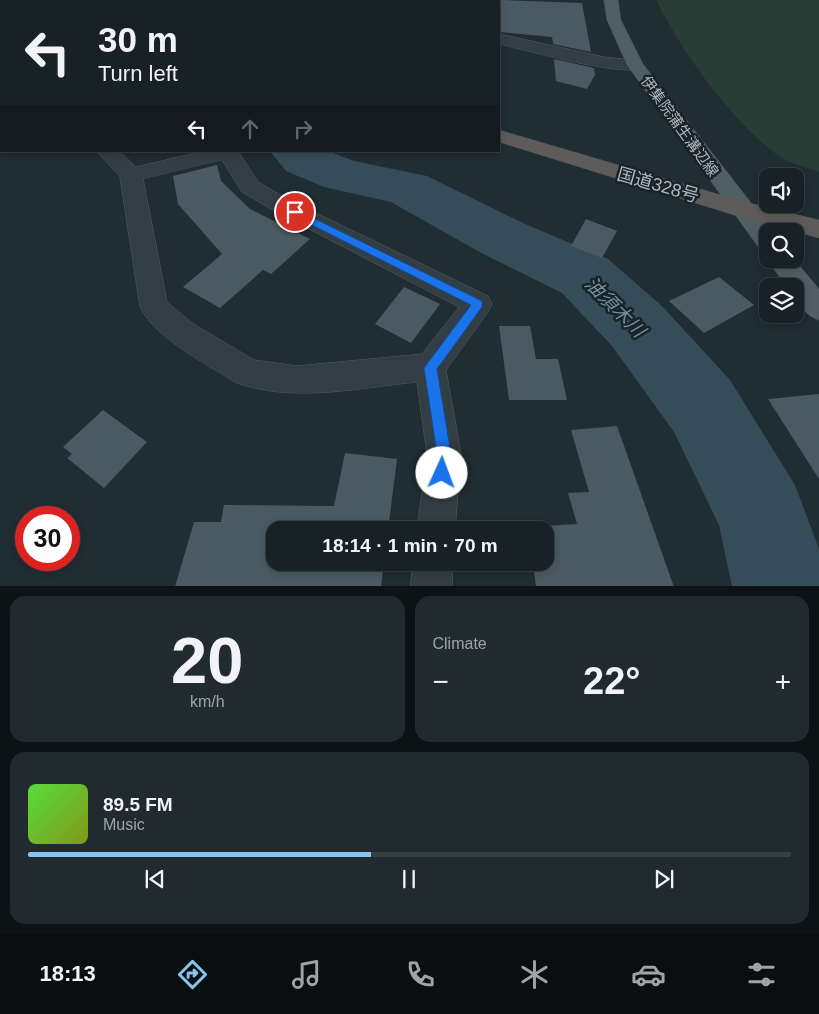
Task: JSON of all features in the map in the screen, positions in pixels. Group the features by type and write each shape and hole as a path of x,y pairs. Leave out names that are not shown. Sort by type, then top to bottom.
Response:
{"highway":[{"name":"国道328号","path":"500,136 742,209 819,229"}],"main road":[{"name":"伊集院蒲生溝辺線","path":"611,0 614,20 635,64 759,231"},
{"path":"787,268 819,309"}],"street":[{"path":"500,39 604,62 635,64"},
{"path":"108,152 132,175 154,307 182,332 248,373 298,380 430,368"},
{"path":"132,175 228,152 250,187 278,204 478,304 430,368 444,454 437,521"},
{"path":"431,586 432,571"}],"green space":[{"path":"656,0 819,0 819,172 780,157 741,122 693,62"}],"building":[{"path":"501,0 582,3 591,52 553,44 552,37 500,32"},
{"path":"554,59 594,68 595,75 587,89 556,81"},
{"path":"217,165 221,181 250,209 310,239 271,274 263,270 220,308 183,287 222,254 178,204 173,176"},
{"path":"586,219 617,231 602,258 571,246"},
{"path":"719,277 754,305 704,333 669,301"},
{"path":"404,287 440,304 411,343 375,324"},
{"path":"499,326 530,326 536,359 558,359 567,400 509,400"},
{"path":"819,394 819,479 768,399"},
{"path":"103,410 147,442 104,488 67,458 72,454 63,447"},
{"path":"617,426 674,586 536,586 534,571 554,571 554,525 577,524 568,493 589,492 571,430"},
{"path":"345,453 397,459 389,521 266,521 266,571 383,571 381,586 175,586 194,522 221,522 224,505 334,506"}],"waterway":[{"name":"油須木川","path":"296,152 304,160 343,175 408,188 504,239 585,276 637,326 702,406 763,517 782,586"}],"route":[{"path":"295,212 478,304 430,368 444,454 442,473"}]}
